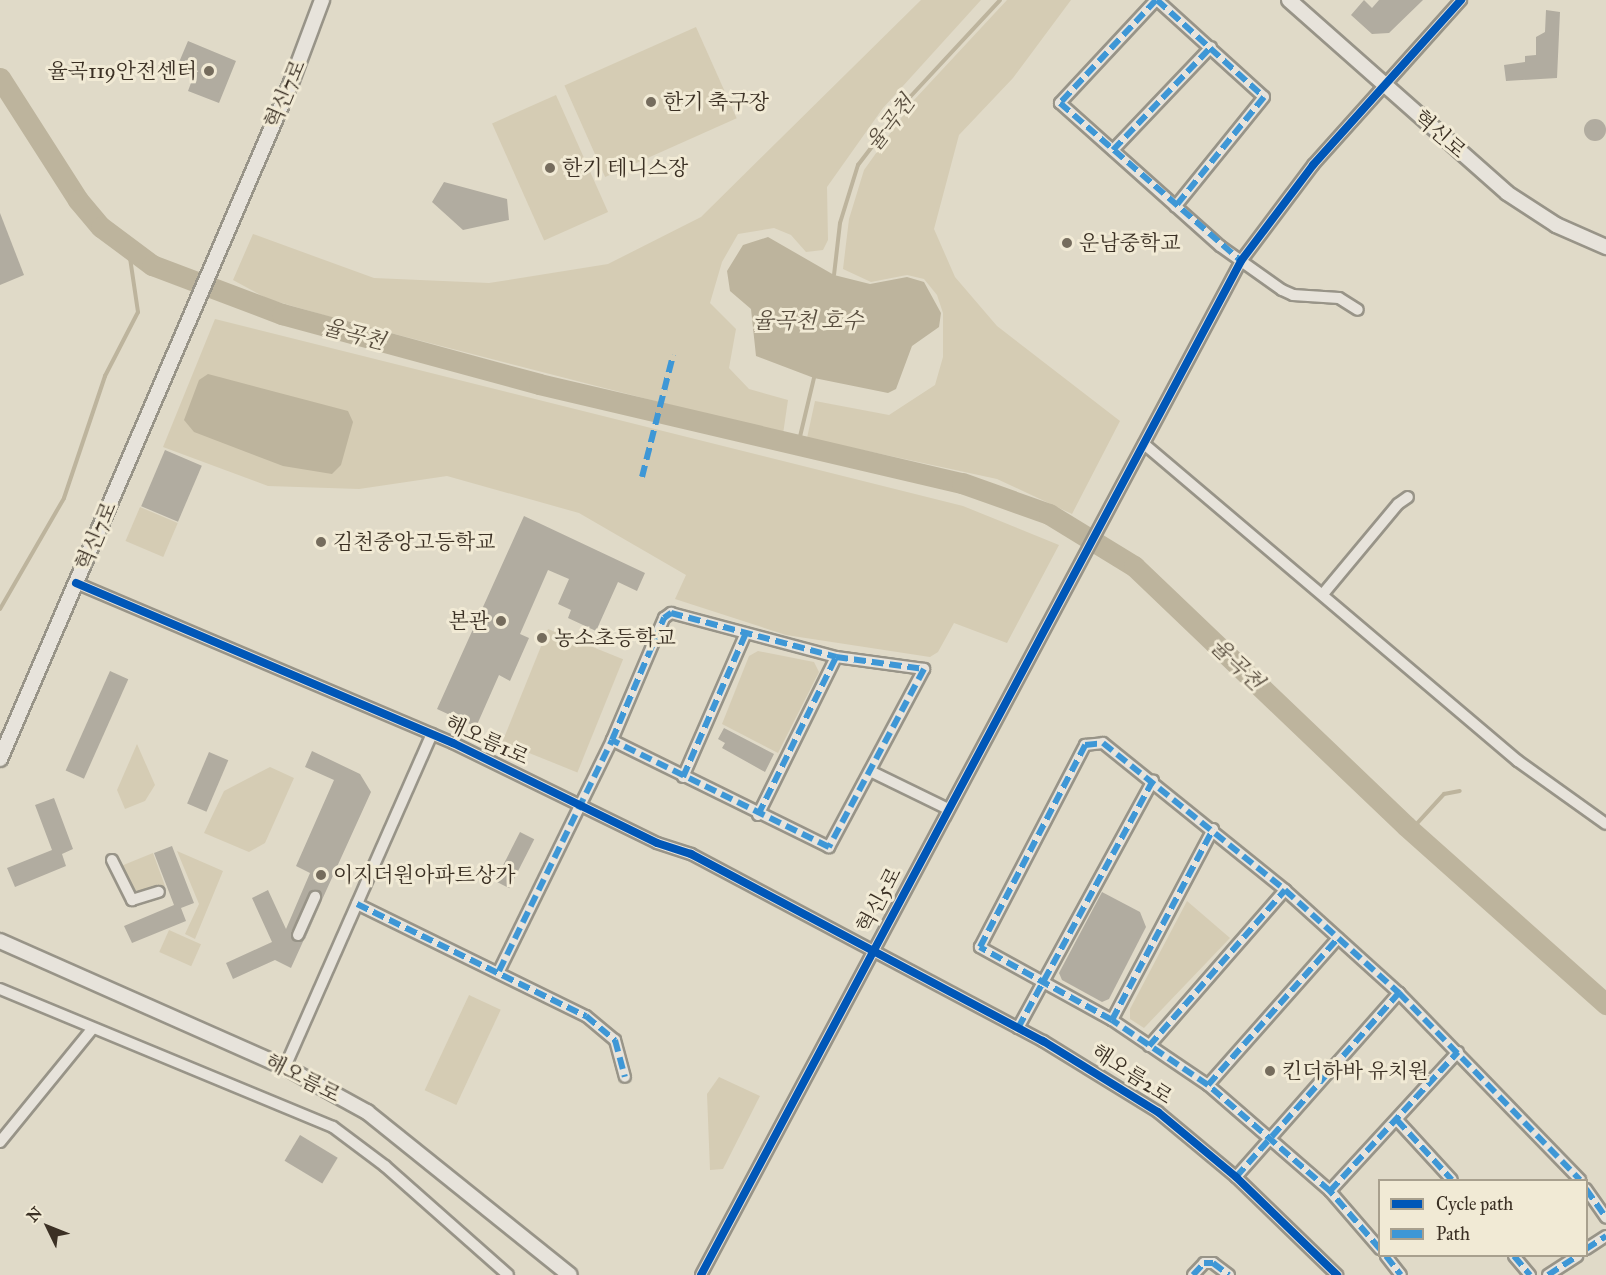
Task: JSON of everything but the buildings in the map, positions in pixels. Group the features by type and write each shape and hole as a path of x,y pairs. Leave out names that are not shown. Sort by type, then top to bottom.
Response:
{"street":[{"name":"혁신7로","path":"0,759 291,84 321,0"},
{"path":"1175,207 1264,97 1157,0 1060,103 1175,207 1241,261 1293,295 1339,298 1358,310"},
{"name":"혁신로","path":"1289,0 1507,194 1556,225 1606,247"},
{"name":"혁신5로","path":"702,1275 1055,606 1241,261 1313,165 1383,84 1461,0"},
{"path":"1113,150 1211,47"},
{"path":"1143,444 1518,761 1606,824"},
{"path":"1323,594 1398,504 1408,497"},
{"name":"해오름1로","path":"76,583 432,734 582,804 657,843 691,854 872,952"},
{"path":"499,970 612,740 664,618 682,613 745,635 836,657 924,669 829,847 758,815 612,740"},
{"path":"683,777 745,635"},
{"path":"758,815 836,657"},
{"path":"285,1067 432,734"},
{"path":"1378,1247 1330,1191 1208,1085 1112,1020 980,947 1085,745 1103,744 1152,780 1285,890 1399,993 1579,1179"},
{"path":"870,771 948,809"},
{"path":"1018,1028 1152,780"},
{"path":"1112,1020 1213,829"},
{"path":"112,860 132,900 159,892"},
{"path":"1149,1046 1285,890"},
{"path":"298,934 315,897"},
{"path":"357,904 499,970 607,1031 621,1049 625,1077"},
{"path":"1208,1085 1338,938"},
{"name":"해오름로","path":"0,941 285,1067 367,1112 570,1275"},
{"name":"해오름2로","path":"872,952 1018,1028 1135,1095 1236,1177 1337,1275"},
{"path":"0,989 92,1029 203,1070 333,1127 386,1166 508,1275"},
{"path":"1236,1177 1399,993"},
{"path":"0,1142 92,1029"},
{"path":"1330,1191 1458,1052"},
{"path":"1397,1120 1451,1179"},
{"path":"1588,1191 1606,1218"},
{"path":"1588,1248 1606,1236"},
{"path":"1387,1257 1401,1275"},
{"path":"1516,1257 1530,1275"},
{"path":"1548,1275 1575,1257"},
{"path":"1193,1275 1204,1263 1213,1263 1229,1275"}],"shaded area":[{"path":"921,0 981,0 883,108 827,187 828,240 823,250 806,252 791,235 774,228 738,234 722,262 710,303 736,329 729,368 749,389 788,400 783,434 348,322 268,299 233,280 253,234 374,278 489,283 608,264 701,217"},
{"path":"1007,0 1071,0 1013,78 959,135 934,229 955,277 997,326 1120,421 1072,514 997,479 807,438 815,401 889,415 935,385 943,357 943,313 937,295 924,279 907,275 871,282 843,269 849,219 864,170 914,100"},
{"name":"한기 축구장","path":"696,27 737,118 605,177 564,86"},
{"name":"한기 테니스장","path":"556,95 608,212 544,240 492,123"},
{"path":"215,319 963,506 1059,545 1007,643 954,623 938,652 930,657 786,635 675,599 686,575 579,513 447,476 359,489 268,486 163,447"},
{"path":"140,507 178,523 163,557 126,541"},
{"path":"548,629 623,659 577,772 502,742"},
{"path":"758,651 814,662 819,672 778,753 722,724 749,656"},
{"path":"137,744 155,785 145,801 125,809 117,790"},
{"path":"270,767 294,778 265,843 249,852 204,833 224,791"},
{"path":"177,851 223,871 195,939 185,934 199,904"},
{"path":"153,853 165,886 134,895 121,866"},
{"path":"1187,901 1230,938 1144,1028 1130,1019 1130,1009"},
{"path":"169,930 201,944 191,966 159,952"},
{"path":"469,995 501,1010 456,1105 425,1090"},
{"path":"719,1077 760,1096 723,1169 710,1170 707,1094"}],"water":[{"name":"율곡천 호수","path":"768,237 834,275 870,284 907,277 924,282 941,313 939,327 912,346 896,389 888,393 814,378 756,356 751,309 730,291 727,271 743,245"},
{"path":"208,374 348,411 353,422 341,465 332,474 283,466 194,432 184,420 199,380"}],"waterway":[{"name":"율곡천","path":"834,275 840,223 858,165 910,97 1000,0"},
{"name":"율곡천","path":"0,78 78,200 101,227 152,265 282,314 539,384 962,483 1049,514 1134,566 1406,826 1606,1004"},
{"path":"0,609 64,498 105,376 138,312 129,251"},
{"name":"율곡천","path":"798,445 814,378"},
{"path":"1411,830 1444,794 1460,791"}],"marked path":[{"path":"1156,0 1060,103 1241,261"},
{"path":"1157,0 1264,97 1175,207"},
{"path":"1113,150 1211,47"},
{"path":"642,477 673,355"},
{"path":"499,971 612,740 664,618 671,613 836,657 924,669 829,847 612,740"},
{"path":"683,777 745,635"},
{"path":"758,815 836,657"},
{"path":"1378,1247 1330,1191 1208,1085 1112,1020 980,947 1085,745 1103,743 1285,890 1399,993 1579,1179"},
{"path":"1018,1028 1153,780"},
{"path":"1112,1020 1213,829"},
{"path":"1149,1046 1285,890"},
{"path":"357,904 586,1016 615,1040 625,1077"},
{"path":"1208,1085 1338,938"},
{"path":"1236,1177 1399,993"},
{"path":"1330,1191 1458,1052"},
{"path":"1397,1120 1451,1179"},
{"path":"1588,1192 1606,1218"},
{"path":"1588,1248 1606,1236"},
{"path":"1387,1257 1401,1275"},
{"path":"1515,1257 1530,1275"},
{"path":"1548,1275 1575,1257"},
{"path":"1193,1275 1204,1263 1213,1263 1229,1275"}],"cycle path":[{"path":"701,1275 1241,261 1313,165 1461,0"},
{"path":"76,583 453,743 657,843 691,854 1043,1041 1158,1112 1236,1177 1337,1275"}],"place":[{"name":"율곡119안전센터","path":"209,71"},
{"name":"한기 축구장","path":"651,102"},
{"name":"한기 테니스장","path":"550,168"},
{"name":"운남중학교","path":"1067,243"},
{"name":"김천중앙고등학교","path":"321,542"},
{"name":"본관","path":"501,621"},
{"name":"농소초등학교","path":"542,638"},
{"name":"이지더원아파트상가","path":"321,875"},
{"name":"킨더하바 유치원","path":"1270,1071"}]}
